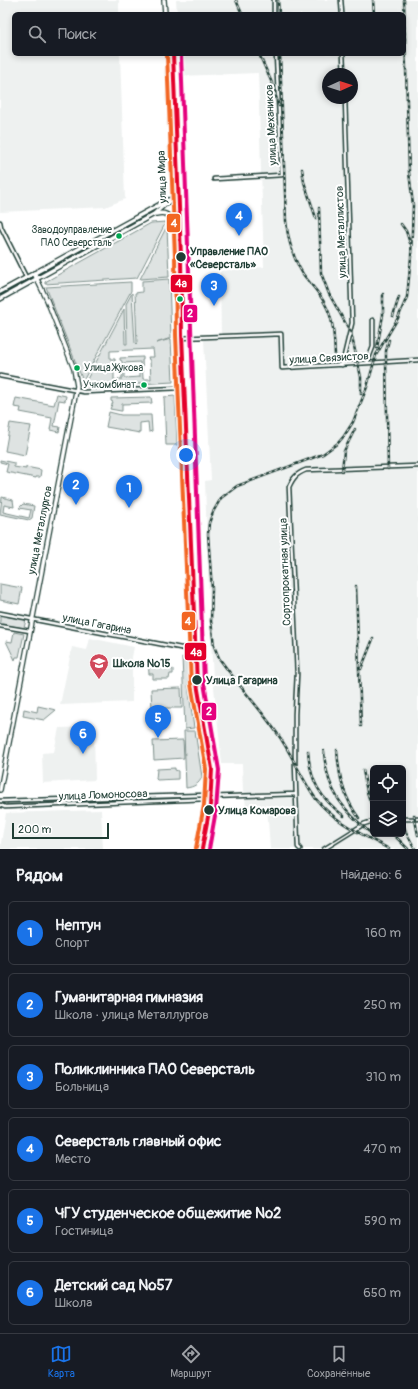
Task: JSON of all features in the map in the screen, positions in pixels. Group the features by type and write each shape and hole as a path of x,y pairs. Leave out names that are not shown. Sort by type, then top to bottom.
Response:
{"main road":[{"path":"164,0 165,12"},
{"name":"улица Мира","path":"167,56 191,650 194,695 206,762 206,797 197,849"},
{"path":"0,299 154,214 172,198"},
{"path":"0,291 172,198"},
{"path":"154,214 166,214 173,222"},
{"path":"112,230 116,236"},
{"name":"улица Металлургов","path":"0,790 77,391 77,382 74,369 38,279 34,273"}],"street":[{"path":"274,0 274,12"},
{"path":"341,0 342,12"},
{"name":"улица Механиков","path":"214,179 282,175 276,56"},
{"path":"343,56 344,68"},
{"name":"улица Металлистов","path":"342,365 352,323 345,104"},
{"path":"0,222 1,227 26,277"},
{"path":"367,363 373,347 373,320"},
{"name":"улица Связистов","path":"178,338 281,334 282,368 418,360"},
{"path":"0,376 77,391 96,392 180,388"},
{"name":"Сортопрокатная улица","path":"296,794 294,763 297,674 290,487 292,479 298,473 306,470 418,466"},
{"name":"улица Гагарина","path":"0,613 191,650"},
{"path":"0,626 30,631"},
{"path":"206,797 296,794 298,847 300,849"},
{"name":"улица Ломоносова","path":"0,801 206,797"},
{"name":"улица Ломоносова","path":"0,805 5,808 206,797"},
{"path":"104,798 104,803"},
{"path":"406,819 418,819"},
{"path":"324,849 364,824 370,822"}],"shaded area":[{"path":"0,0 119,0 119,12 12,12 12,56 120,56 125,199 105,207 0,212"},
{"path":"176,0 418,0 418,849 270,849 267,805 246,808 243,792 242,764 222,764 213,678 209,605 205,481 211,480 204,340 221,339 220,271 264,267 258,73 179,76 178,56 406,56 406,12 177,12"},
{"path":"142,215 143,218 39,276 38,274"},
{"path":"166,222 137,278 45,284 45,282 151,223"},
{"path":"167,226 169,277 140,279"},
{"path":"169,279 171,338 156,343 171,339 173,382 87,387 85,383 124,309 125,344 127,344 126,304 132,293 135,343 137,343 135,293 142,292 142,281","holes":["153,349 154,357 148,357 150,360 151,379 143,379 143,357 120,358 122,361 122,379 114,380 115,359 110,359 110,351","140,362 140,377 124,378 124,363"]},
{"path":"131,282 131,291 83,381 46,287"},
{"path":"57,394 66,396 65,401 59,400 54,426 60,427 59,432 50,430 52,418 20,412 21,408 14,407 16,398 54,405"},
{"path":"175,396 177,445 166,445 164,397"},
{"path":"151,397 152,403 122,404 122,411 110,409 113,402 111,401 111,398"},
{"path":"109,412 121,415 151,415 152,431 149,432 148,422 140,423 140,433 106,427"},
{"path":"10,423 31,426 25,455 5,451"},
{"path":"0,460 14,463 14,467 26,469 26,467 41,470 40,477 36,478 6,472 8,464 0,462"},
{"path":"2,497 13,500 14,507 4,505 3,512 29,518 31,510 19,508 23,504 34,506 32,518 29,520 0,514"},
{"path":"0,584 22,588 19,604 0,600"},
{"path":"0,615 26,620 24,628 0,624"},
{"path":"14,632 24,634 19,657 16,657 15,660 6,641 12,642"},
{"name":"Школа №15","path":"90,638 134,647 132,657 132,702 60,705 72,647 87,650"},
{"path":"182,657 187,658 188,686 194,728 185,729"},
{"path":"148,660 169,665 169,669 173,669 173,674 170,674 169,679 153,679 153,674 149,674"},
{"path":"181,688 182,708 152,708 151,689"},
{"path":"38,706 56,710 44,720 23,716 24,709 37,712"},
{"path":"94,727 95,780 43,783 42,753 54,752 59,728"},
{"path":"184,731 195,731 202,777 196,785 186,788"},
{"path":"183,740 184,758 154,760 153,741"},
{"path":"175,768 175,770 178,771 178,779 156,779 157,769"},
{"path":"185,796 185,799 105,802 105,799"},
{"path":"101,800 102,802 7,806 7,802"},
{"path":"101,810 103,849 0,849 6,813"}],"railway":[{"path":"236,0 241,12"},
{"path":"278,0 279,12"},
{"path":"373,0 374,12"},
{"path":"404,0 404,12"},
{"path":"260,56 272,83 279,106"},
{"path":"280,56 286,221 288,235 299,268 323,300 328,310 333,329 335,355"},
{"path":"389,849 340,821 323,807 306,783 277,733 219,658 214,646 211,621 212,589 208,534 209,523 221,498 237,486 323,454 338,443 344,436 353,422 367,387 376,355 398,318 407,297 411,257 413,205 409,172 406,56"},
{"path":"302,169 304,182 316,218"},
{"path":"319,208 321,273 329,294 351,333 361,377 361,394"},
{"path":"401,224 406,231 410,243"},
{"path":"377,348 383,315 383,294"},
{"path":"393,316 399,297"},
{"path":"388,469 386,351 389,340"},
{"path":"342,471 344,451 355,429"},
{"path":"356,586 361,726"},
{"path":"361,669 373,639"},
{"path":"337,750 343,786 349,802 359,818"},
{"path":"308,751 311,771 318,788 329,802 344,816"},
{"path":"324,751 325,765 332,789 345,808 370,833"},
{"path":"363,770 370,801"},
{"path":"414,815 418,835"},
{"path":"406,832 415,849"},
{"path":"396,837 408,849"}],"transit line":[{"name":"4","path":"167,56 175,257 176,335 191,684 206,769 204,805 196,848"},
{"name":"4а","path":"173,56 181,257 182,335 197,684 212,769 210,806 202,849"},
{"name":"2","path":"181,56 204,683 219,770 216,810 209,849"}],"place":[{"name":"Заводоуправление ПАО Северсталь","path":"119,236"},
{"name":"Северсталь главный офис","path":"239,236"},
{"name":"Управление ПАО «Северсталь»","path":"181,257"},
{"name":"Поликлинника ПАО Северсталь","path":"214,306"},
{"name":"Улица Жукова","path":"77,368"},
{"name":"Учкомбинат","path":"144,385"},
{"name":"Гуманитарная гимназия","path":"76,505"},
{"name":"Нептун","path":"129,508"},
{"name":"Школа №15","path":"99,680"},
{"name":"Улица Гагарина","path":"197,680"},
{"name":"ЧГУ студенческое общежитие №2","path":"158,738"},
{"name":"Детский сад №57","path":"83,754"},
{"name":"Улица Комарова","path":"209,810"}]}
